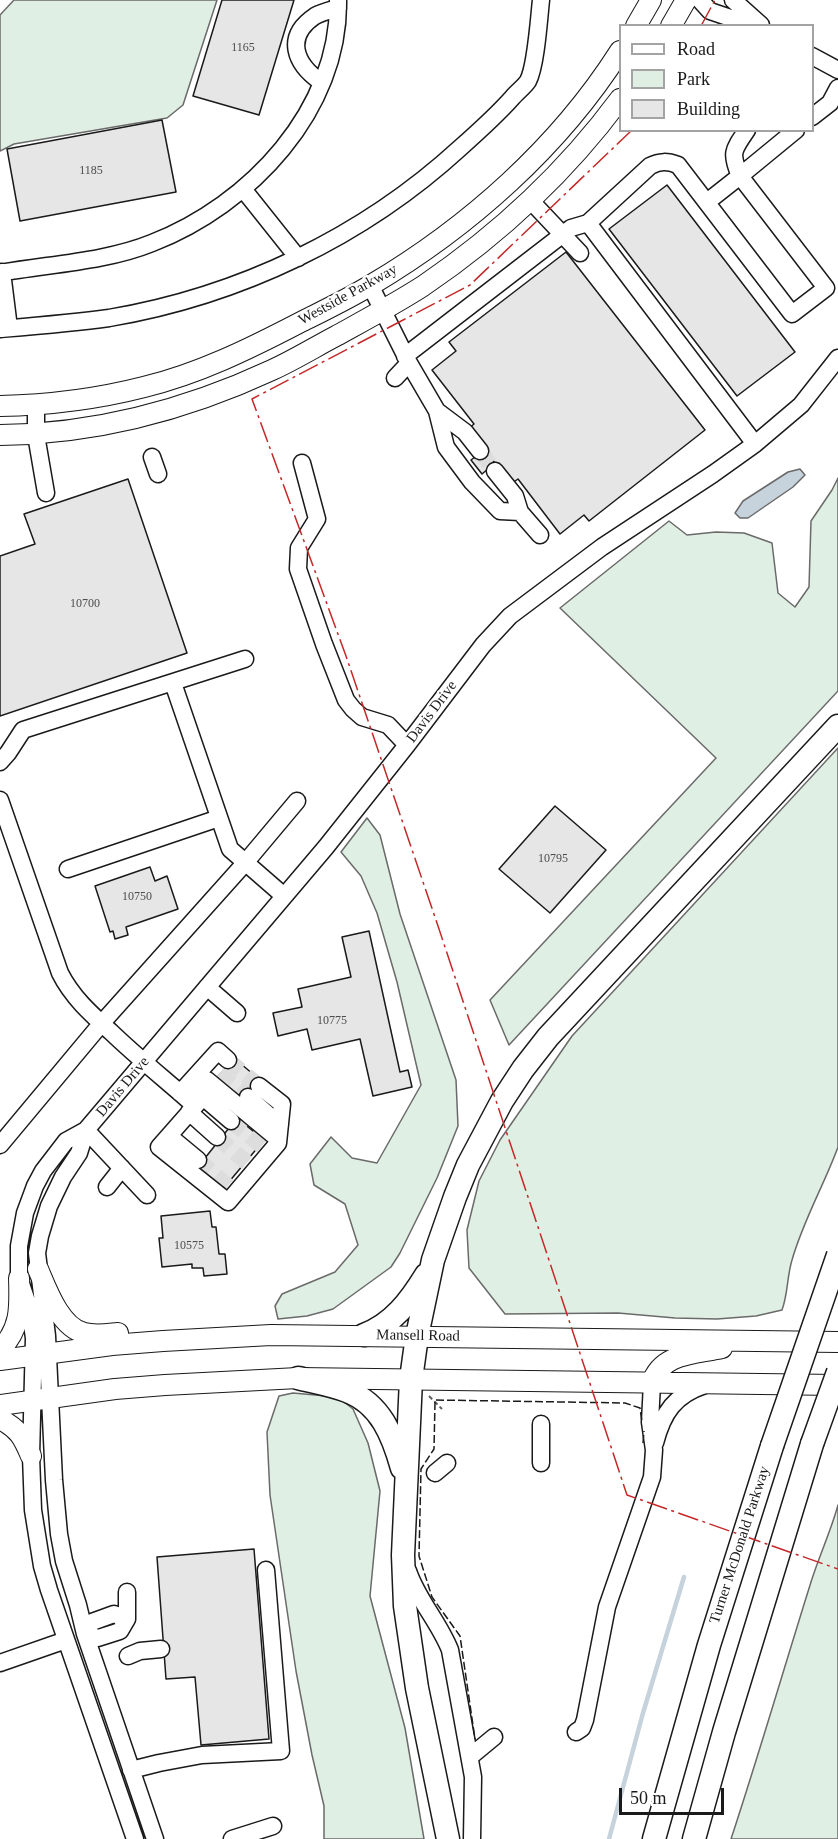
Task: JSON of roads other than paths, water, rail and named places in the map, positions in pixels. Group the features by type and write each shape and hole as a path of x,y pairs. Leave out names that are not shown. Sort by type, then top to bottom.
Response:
{"highway":[{"path":"448,1839 410,1648 405,1606 403,1555 406,1484 419,1387 417,1336 433,1260 455,1197 485,1131 513,1085 542,1045 838,726"},
{"name":"Turner McDonald Parkway","path":"654,1839 709,1645 772,1446 838,1255"},
{"path":"364,1335 377,1330 400,1311 416,1291 433,1260"},
{"path":"694,1839 724,1732 812,1444 838,1372"},
{"path":"298,1378 349,1391 372,1407 390,1433 406,1484"}],"main road":[{"path":"637,24 651,0"},
{"path":"672,24 686,0"},
{"name":"Westside Parkway","path":"0,406 36,405 118,394 171,380 202,369 264,341 370,285 444,236 502,189 572,116 619,54"},
{"name":"Westside Parkway","path":"0,435 36,435 145,417 212,395 273,369 383,310 422,287 493,234 530,200 579,149 619,101"},
{"path":"38,1269 50,1298 60,1314 76,1329 84,1333 98,1335 168,1329 200,1338"},
{"path":"0,1350 11,1337 16,1326 20,1304 19,1278"},
{"name":"Mansell Road","path":"0,1360 112,1345 271,1335 838,1342"},
{"path":"652,1383 655,1371 663,1363 675,1358 757,1341"},
{"path":"0,1404 165,1385 298,1378 419,1387 652,1383 838,1385"},
{"path":"0,1419 13,1425 23,1437 31,1456"}],"street":[{"path":"338,4 334,41 321,82 288,142 259,175 212,212 151,243 103,256 1,272 5,329 109,317 168,305 249,280 298,258 378,212 438,168 495,117 528,81 541,0"},
{"path":"700,0 710,11 748,24"},
{"path":"733,0 760,24"},
{"path":"321,82 302,64 296,44 298,35 305,24 338,4"},
{"path":"814,57 838,70"},
{"path":"814,116 830,103 838,88"},
{"path":"395,378 407,360 571,228 588,223 650,166 658,162 678,165 792,314 826,288 740,176 732,159 735,147 746,132"},
{"path":"707,202 794,132"},
{"path":"243,189 298,258"},
{"path":"530,200 580,253"},
{"path":"588,223 755,444"},
{"path":"370,285 407,360 437,411 446,447 472,482 500,511 520,512"},
{"name":"Davis Drive","path":"41,1355 34,1338 30,1310 19,1278 20,1232 28,1202 42,1170 66,1140 86,1130 326,847 483,645 510,616 602,547 755,444 801,405 838,358"},
{"path":"36,405 36,435 46,493"},
{"path":"437,411 465,432 480,452"},
{"path":"152,457 158,474"},
{"path":"302,463 317,519 299,548 298,569 324,644 346,700 353,710 362,717 388,724 407,745"},
{"path":"495,471 515,496 520,512 540,535"},
{"path":"0,762 23,730 245,659"},
{"path":"173,683 230,849 284,896"},
{"path":"0,800 60,973 68,988 84,1008 143,1063 201,1089 264,1150"},
{"path":"0,1145 101,1024 245,863 297,801"},
{"path":"68,868 219,818"},
{"path":"207,987 237,1013"},
{"path":"201,1089 225,1128"},
{"path":"167,1138 201,1089"},
{"path":"167,1138 228,1202 233,1188 264,1150 253,1091"},
{"path":"86,1130 147,1195"},
{"name":"Davis Drive","path":"41,1355 46,1329 37,1254 40,1236 49,1206 63,1177 79,1153 86,1130"},
{"path":"167,1138 199,1159"},
{"path":"107,1187 122,1168"},
{"path":"28,1202 49,1206"},
{"path":"41,1355 41,1399 64,1561 85,1634 155,1839"},
{"path":"652,1383 650,1422 654,1450"},
{"path":"576,1732 582,1728 585,1720 607,1607 650,1485 658,1432 670,1406 681,1395 708,1384"},
{"path":"41,1399 31,1456 37,1538 49,1590 135,1839"},
{"path":"541,1463 542,1424"},
{"path":"403,1555 417,1592 444,1635 450,1650 471,1756 474,1797 472,1839"},
{"path":"131,1770 202,1755 281,1751 266,1570"},
{"path":"85,1634 92,1622 114,1614 128,1619 127,1593"},
{"path":"0,1663 66,1640"},
{"path":"128,1656 140,1651 161,1649"},
{"path":"471,1756 494,1737"},
{"path":"232,1839 273,1826"}],"waterway":[{"path":"609,1839 643,1713 684,1577"}],"tunnel":[{"path":"480,451 495,471"},
{"path":"228,1060 259,1086"},
{"path":"219,1074 248,1097"},
{"path":"231,1121 262,1146"},
{"path":"217,1137 247,1163"},
{"path":"198,1160 228,1186"}]}
